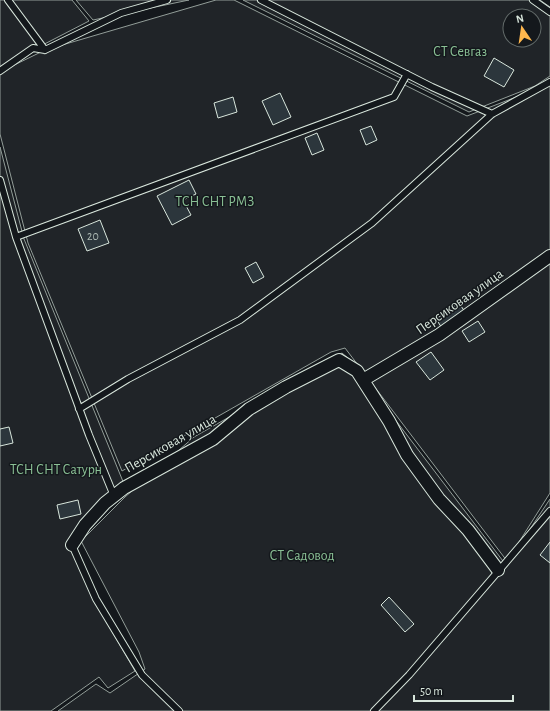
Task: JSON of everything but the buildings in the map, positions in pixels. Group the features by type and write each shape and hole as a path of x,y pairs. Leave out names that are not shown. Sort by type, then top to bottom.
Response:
{"street":[{"name":"Персиковая улица","path":"72,545 85,525 124,488 213,439 249,409 286,387 339,360 357,371 363,380 439,335 550,256"},
{"path":"363,380 389,421 407,455 439,499 468,530 498,570"}],"lane":[{"path":"8,0 45,50"},
{"path":"0,70 34,48 45,50 121,13 167,0"},
{"path":"261,0 432,87 492,114"},
{"path":"533,0 550,12"},
{"path":"16,237 394,97 407,74"},
{"path":"79,409 128,379 240,320 372,223 492,114 550,82"},
{"path":"0,180 16,237 79,409 114,496"},
{"path":"374,711 409,675 550,511"},
{"path":"72,545 96,599 142,675 179,711"}],"green space":[{"path":"0,0 72,0 89,21 0,67"},
{"path":"76,0 189,0 93,20"},
{"name":"ТСН СНТ РМЗ","path":"216,0 234,0 467,116 537,89 550,82 550,493 507,561 345,348 331,352 122,471 28,243 0,134 0,72 45,50"},
{"name":"СТ Севгаз","path":"243,0 540,0 550,7 550,76 535,86 469,112"},
{"name":"ТСН СНТ Сатурн","path":"0,147 24,239 124,484 71,544 103,616 135,671 108,688 99,677 51,711 0,711"},
{"name":"СТ Садовод","path":"342,353 349,359 506,565 550,499 550,711 58,711 96,684 110,693 145,669 139,652 81,541 125,497 194,437"}]}
